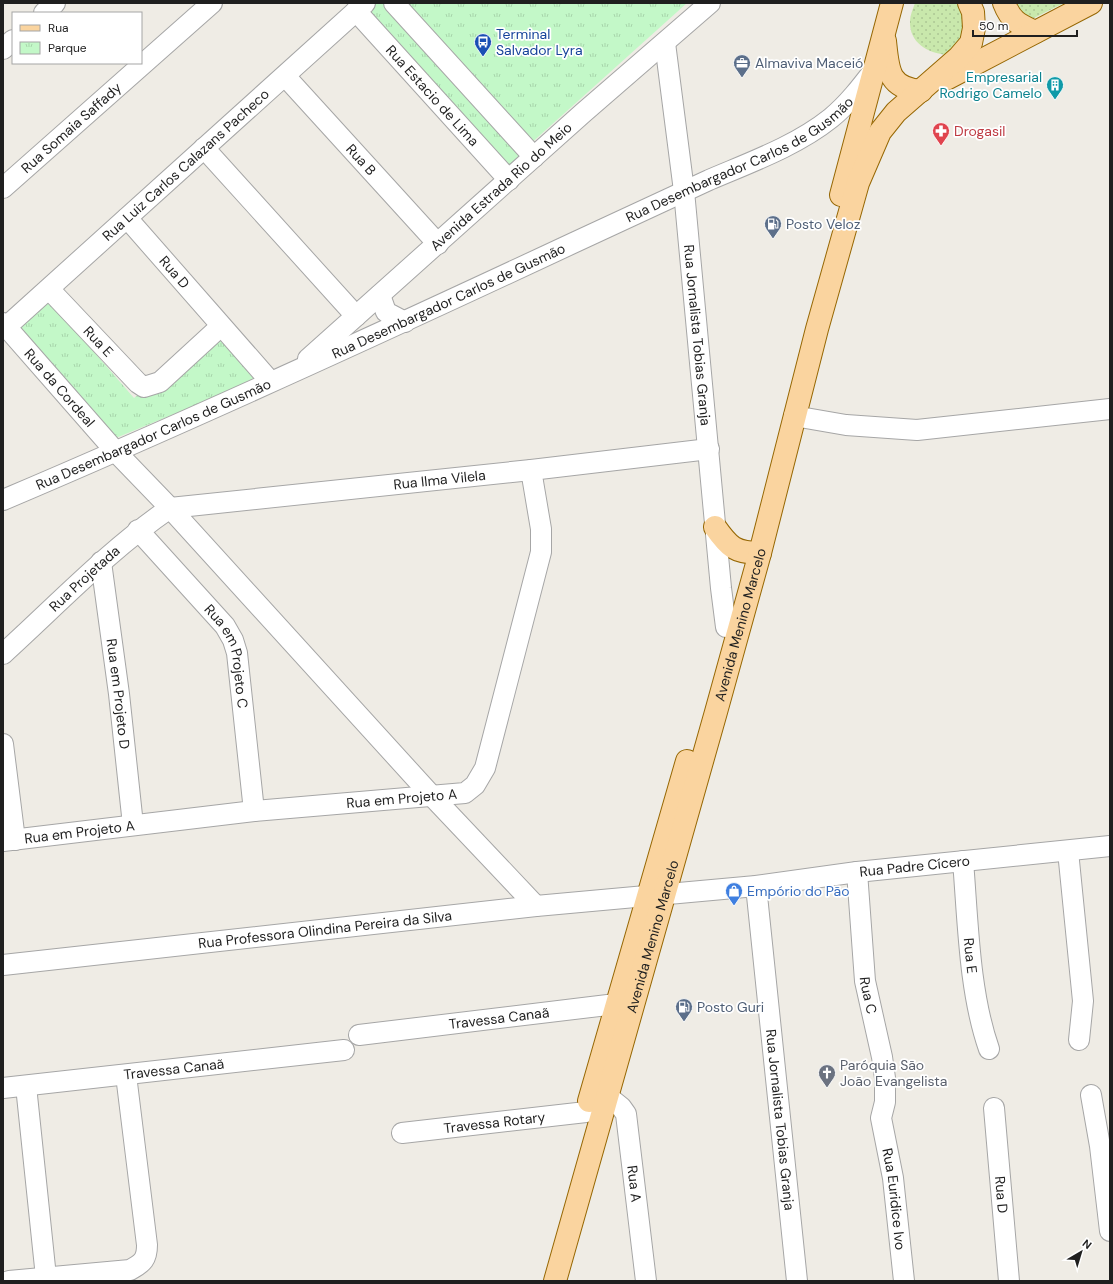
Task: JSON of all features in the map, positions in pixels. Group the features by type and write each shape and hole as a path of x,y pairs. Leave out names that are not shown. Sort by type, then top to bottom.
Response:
{"main road":[{"name":"Avenida Menino Marcelo","path":"555,1281 606,1096 656,895 726,627 754,553 892,3"},
{"name":"Avenida Menino Marcelo","path":"539,1281 616,1004 656,895 794,416 856,190 872,148 880,132 896,112 959,57 971,43 974,28 973,12 969,3"},
{"path":"1004,3 1009,15 1016,22 1035,32"},
{"path":"884,34 888,67 894,81 901,87 909,90 921,91 1091,3"},
{"path":"715,527 731,547 754,553"}],"street":[{"path":"45,12 55,3"},
{"name":"Rua Somaia Saffady","path":"3,188 212,3"},
{"path":"394,3 534,157"},
{"name":"Avenida Estrada Rio do Meio","path":"295,371 534,157 710,3"},
{"name":"Rua Luiz Carlos Calazans Pacheco","path":"5,325 49,289 361,7"},
{"name":"Rua Estacio de Lima","path":"361,7 509,180"},
{"path":"3,49 12,41"},
{"name":"Rua Jornalista Tobias Granja","path":"665,43 684,191 709,449 720,588 726,627"},
{"name":"Rua Desembargador Carlos de Gusmão","path":"3,500 116,452 270,381 405,322 684,191 768,155 812,132 833,117 853,97 874,70"},
{"name":"Rua B","path":"284,76 438,244"},
{"path":"204,148 356,316"},
{"name":"Rua D","path":"127,218 270,381"},
{"name":"Rua E","path":"49,289 138,383 144,387 160,382 221,326"},
{"path":"380,295 386,312 405,322"},
{"name":"Rua da Cordeal","path":"5,325 116,452 170,508 430,795 536,906"},
{"path":"794,416 846,425 918,430 1110,409"},
{"name":"Rua Ilma Vilela","path":"170,508 531,470 709,449"},
{"name":"Rua em Projeto A","path":"9,841 254,811 465,793 475,784 485,768 541,552 541,529 531,470"},
{"name":"Rua Projetada","path":"3,654 138,530 170,508"},
{"name":"Rua em Projeto C","path":"138,530 225,626 233,640 237,653 254,811"},
{"name":"Rua em Projeto D","path":"102,562 119,694 133,825"},
{"path":"3,744 9,841"},
{"name":"Rua Padre Cícero","path":"656,895 756,886 857,872 1110,846"},
{"path":"1068,851 1083,1001 1079,1040"},
{"name":"Rua E","path":"963,861 969,937 977,1004 981,1026 989,1048"},
{"name":"Rua C","path":"857,872 865,981 882,1057 885,1078 885,1102 881,1118"},
{"name":"Rua Jornalista Tobias Granja","path":"756,886 797,1281"},
{"name":"Rua Professora Olindina Pereira da Silva","path":"3,965 536,906 656,895"},
{"name":"Travessa Canaã","path":"359,1035 616,1004"},
{"name":"Travessa Canaã","path":"3,1088 344,1050"},
{"path":"9,1281 130,1270 142,1264 147,1256 147,1245 126,1075"},
{"path":"26,1086 46,1277"},
{"path":"1091,1095 1100,1146 1110,1231"},
{"name":"Rua A","path":"606,1096 621,1107 626,1114 646,1281"},
{"name":"Rua D","path":"994,1108 1010,1281"},
{"name":"Travessa Rotary","path":"402,1133 586,1112"},
{"name":"Rua Euridice Ivo","path":"881,1118 893,1178 904,1281"}],"green space":[{"path":"371,3 384,3 524,159 509,172 364,10"},
{"path":"401,3 687,3 528,146"},
{"path":"915,3 958,3 965,19 964,31 962,37 947,55 933,52 921,46 916,41 911,29 910,19"},
{"path":"1011,3 1064,3 1032,19 1014,16"},
{"path":"47,298 134,398 179,363 223,333 259,379 111,440 11,329"}],"place":[{"name":"Terminal Salvador Lyra","path":"483,57"},
{"name":"Almaviva Maceió","path":"742,78"},
{"name":"Empresarial Rodrigo Camelo","path":"1055,100"},
{"name":"Drogasil","path":"941,146"},
{"name":"Posto Veloz","path":"773,239"},
{"name":"Empório do Pão","path":"734,906"},
{"name":"Posto Guri","path":"684,1022"},
{"name":"Paróquia São João Evangelista","path":"827,1088"}]}
